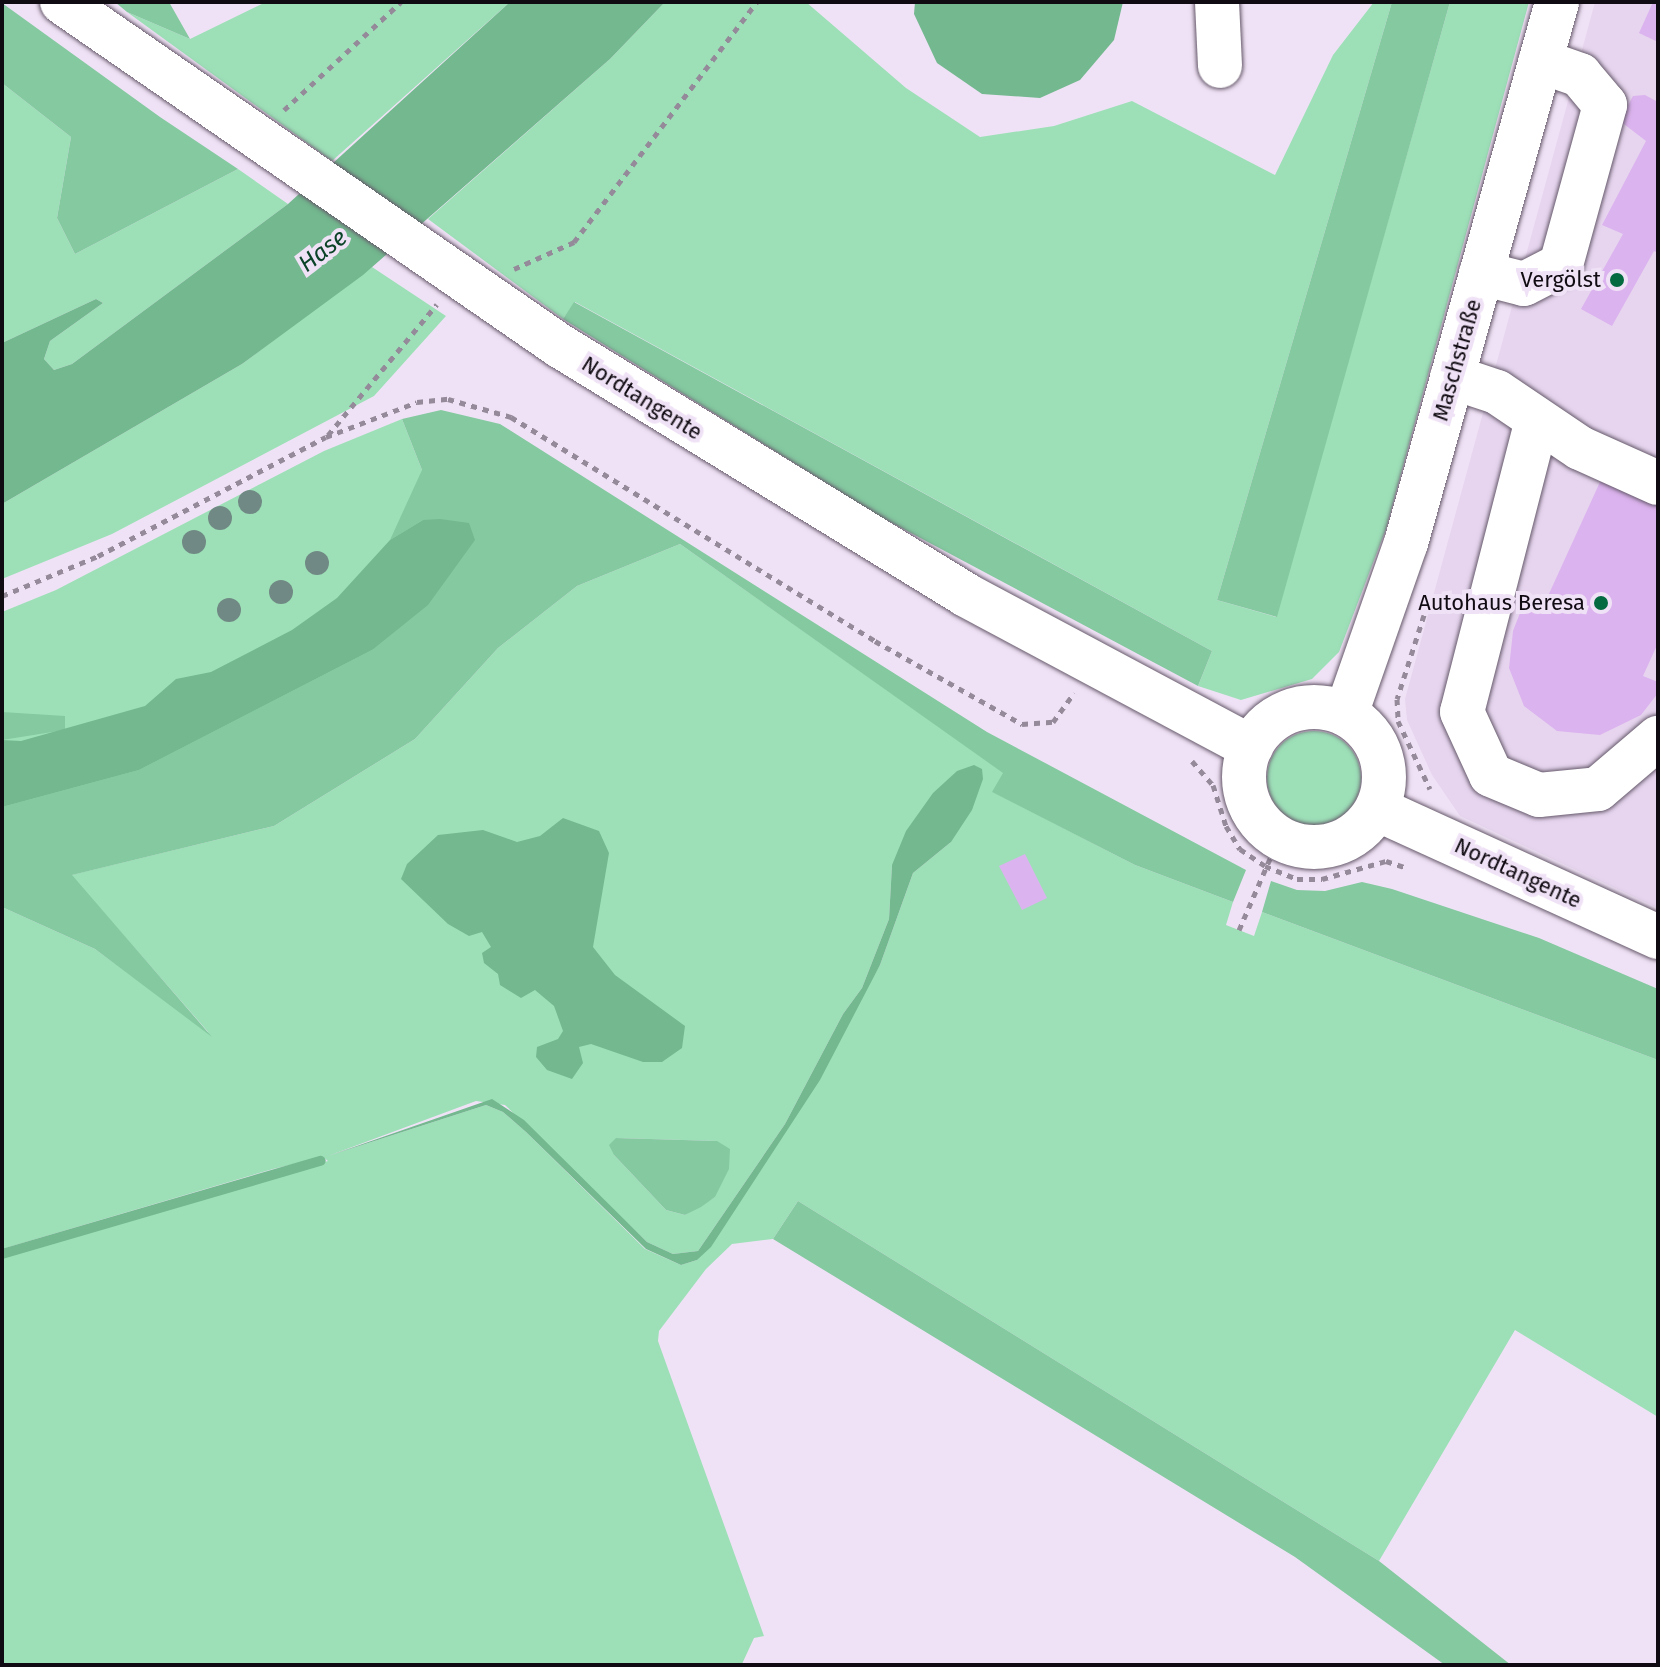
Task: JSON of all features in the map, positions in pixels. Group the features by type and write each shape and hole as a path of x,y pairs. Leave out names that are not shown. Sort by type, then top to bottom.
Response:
{"street":[{"name":"Nordtangente","path":"62,2 253,138 464,282 862,534 1091,663 1251,747"},
{"path":"1217,2 1220,66"},
{"name":"Maschstraße","path":"1346,714 1406,543 1557,2"},
{"path":"1481,273 1524,284 1561,265 1605,105 1580,75 1540,61"},
{"path":"1452,377 1497,392 1580,448 1658,483"},
{"path":"1537,420 1462,712 1491,775 1539,795 1598,789 1658,738"},
{"path":"1302,708 1346,714 1377,745 1384,766 1377,809 1367,824 1335,844 1316,847 1279,838 1263,825 1245,788 1251,747 1263,729 1302,708"},
{"name":"Nordtangente","path":"1377,809 1658,937"}],"path":[{"path":"253,138 401,2"},
{"path":"326,437 442,298 464,282 574,242 757,2"},
{"path":"2,596 98,556 326,437 417,402 448,399 511,417 875,641 1022,724 1053,722 1091,663"},
{"path":"1239,930 1279,838"}],"shaded area":[{"path":"115,2 169,2 190,39 127,12"},
{"path":"266,2 510,2 332,161 127,12 190,39"},
{"path":"665,2 806,2 906,88 980,137 1054,126 1132,101 1275,175 1333,55 1374,2 1392,2 1217,600 1276,617 1450,2 1529,2 1386,529 1339,652 1312,679 1241,700 1198,686 1212,651 575,302 563,319 428,219 610,59"},
{"path":"1392,2 1450,2 1277,617 1217,600"},
{"path":"1595,2 1658,2 1658,908 1460,816 1432,775 1407,720 1405,699"},
{"path":"2,3 238,169 75,254 57,218 71,137 2,83"},
{"path":"2,83 71,137 57,218 75,254 238,169 288,204 72,364 54,370 44,359 50,341 103,303 96,299 2,343"},
{"path":"372,267 446,316 374,396 112,534 2,579 2,504 242,364"},
{"path":"574,302 1212,651 1198,686 879,516 563,319"},
{"path":"441,410 500,424 987,732 1246,870 1233,902 1135,865 992,792 1003,773 680,544 577,586 498,648 415,739 274,826 72,875 212,1037 95,949 2,907 2,807 139,770 372,650 423,520 390,540 422,470 402,419"},
{"path":"402,419 422,470 497,548 369,678 2,832 2,612 56,590 324,451"},
{"path":"680,544 1004,773 993,792 1135,865 1233,902 1226,925 1254,936 1262,912 1658,1060 1658,1417 1515,1330 1379,1561 798,1201 773,1239 732,1244 706,1269 659,1331 658,1341 764,1636 754,1638 742,1664 2,1665 2,1257 328,1161 323,1157 273,1169 2,1249 2,907 95,949 209,1033 71,875 274,826 415,739 498,648 577,586","holes":["951,842 913,873 880,965 777,1144 697,1260 681,1265 645,1249 526,1132 503,1112 486,1105 328,1156 476,1101 505,1105 647,1242 673,1254 698,1251 785,1124 843,1014 862,988 889,919 892,865","616,1138 717,1141 715,1197 685,1215 666,1210 614,1155"]},
{"path":"2,712 65,716 65,730 2,740"},
{"path":"1314,731 1332,734 1347,745 1358,760 1361,778 1358,796 1347,811 1332,822 1314,825 1296,822 1281,811 1270,796 1267,778 1270,760 1281,745 1296,734"},
{"path":"1271,881 1297,890 1325,891 1362,882 1392,889 1539,938 1658,989 1658,1060 1262,912"},
{"path":"616,1138 717,1141 730,1149 729,1169 715,1197 701,1207 685,1215 666,1210 614,1155 609,1145"},
{"path":"798,1201 1379,1561 1511,1665 1445,1665 1295,1557 773,1239"}],"water":[{"name":"Hase","path":"510,2 665,2 610,59 363,275 242,364 2,504 2,343 96,299 103,303 50,341 44,359 54,370 72,364 288,204"},
{"path":"915,2 1123,2 1114,40 1080,80 1040,98 982,94 937,63 914,14"},
{"path":"423,520 469,523 475,540 428,605 372,650 139,770 2,807 2,740 21,741 145,706 176,679 211,672 292,630 337,598 390,540"},
{"path":"974,765 982,769 983,779 972,810 951,842 913,873 880,965 820,1080 711,1247 697,1260 681,1265 646,1249 526,1132 503,1112 486,1105 328,1156 492,1099 524,1120 647,1242 673,1254 698,1251 785,1124 843,1014 862,988 889,919 892,865 906,831 933,793 957,771"},
{"path":"563,818 599,831 609,853 593,947 615,975 685,1026 682,1048 662,1062 643,1062 591,1044 579,1047 583,1063 572,1079 547,1070 536,1057 537,1047 558,1039 563,1031 554,1006 535,990 521,998 500,985 498,974 484,963 482,953 491,947 482,932 469,936 448,924 401,879 407,864 438,835 483,830 517,842 540,836"}],"building":[{"path":"1653,2 1658,2 1658,42 1639,33"},
{"path":"1645,95 1658,102 1658,253 1654,251 1612,326 1581,309 1623,234 1602,225 1646,141 1620,121 1633,96"},
{"name":"Autohaus Beresa","path":"1605,471 1658,495 1658,643 1643,676 1658,682 1658,693 1641,715 1600,735 1557,731 1524,706 1509,668 1513,631 1525,600 1543,607"},
{"path":"1025,854 1047,898 1022,910 999,866"}],"waterway":[{"path":"2,1254 321,1161"}],"place":[{"name":"Vergölst","path":"1617,280"},
{"name":"Autohaus Beresa","path":"1601,603"}]}
